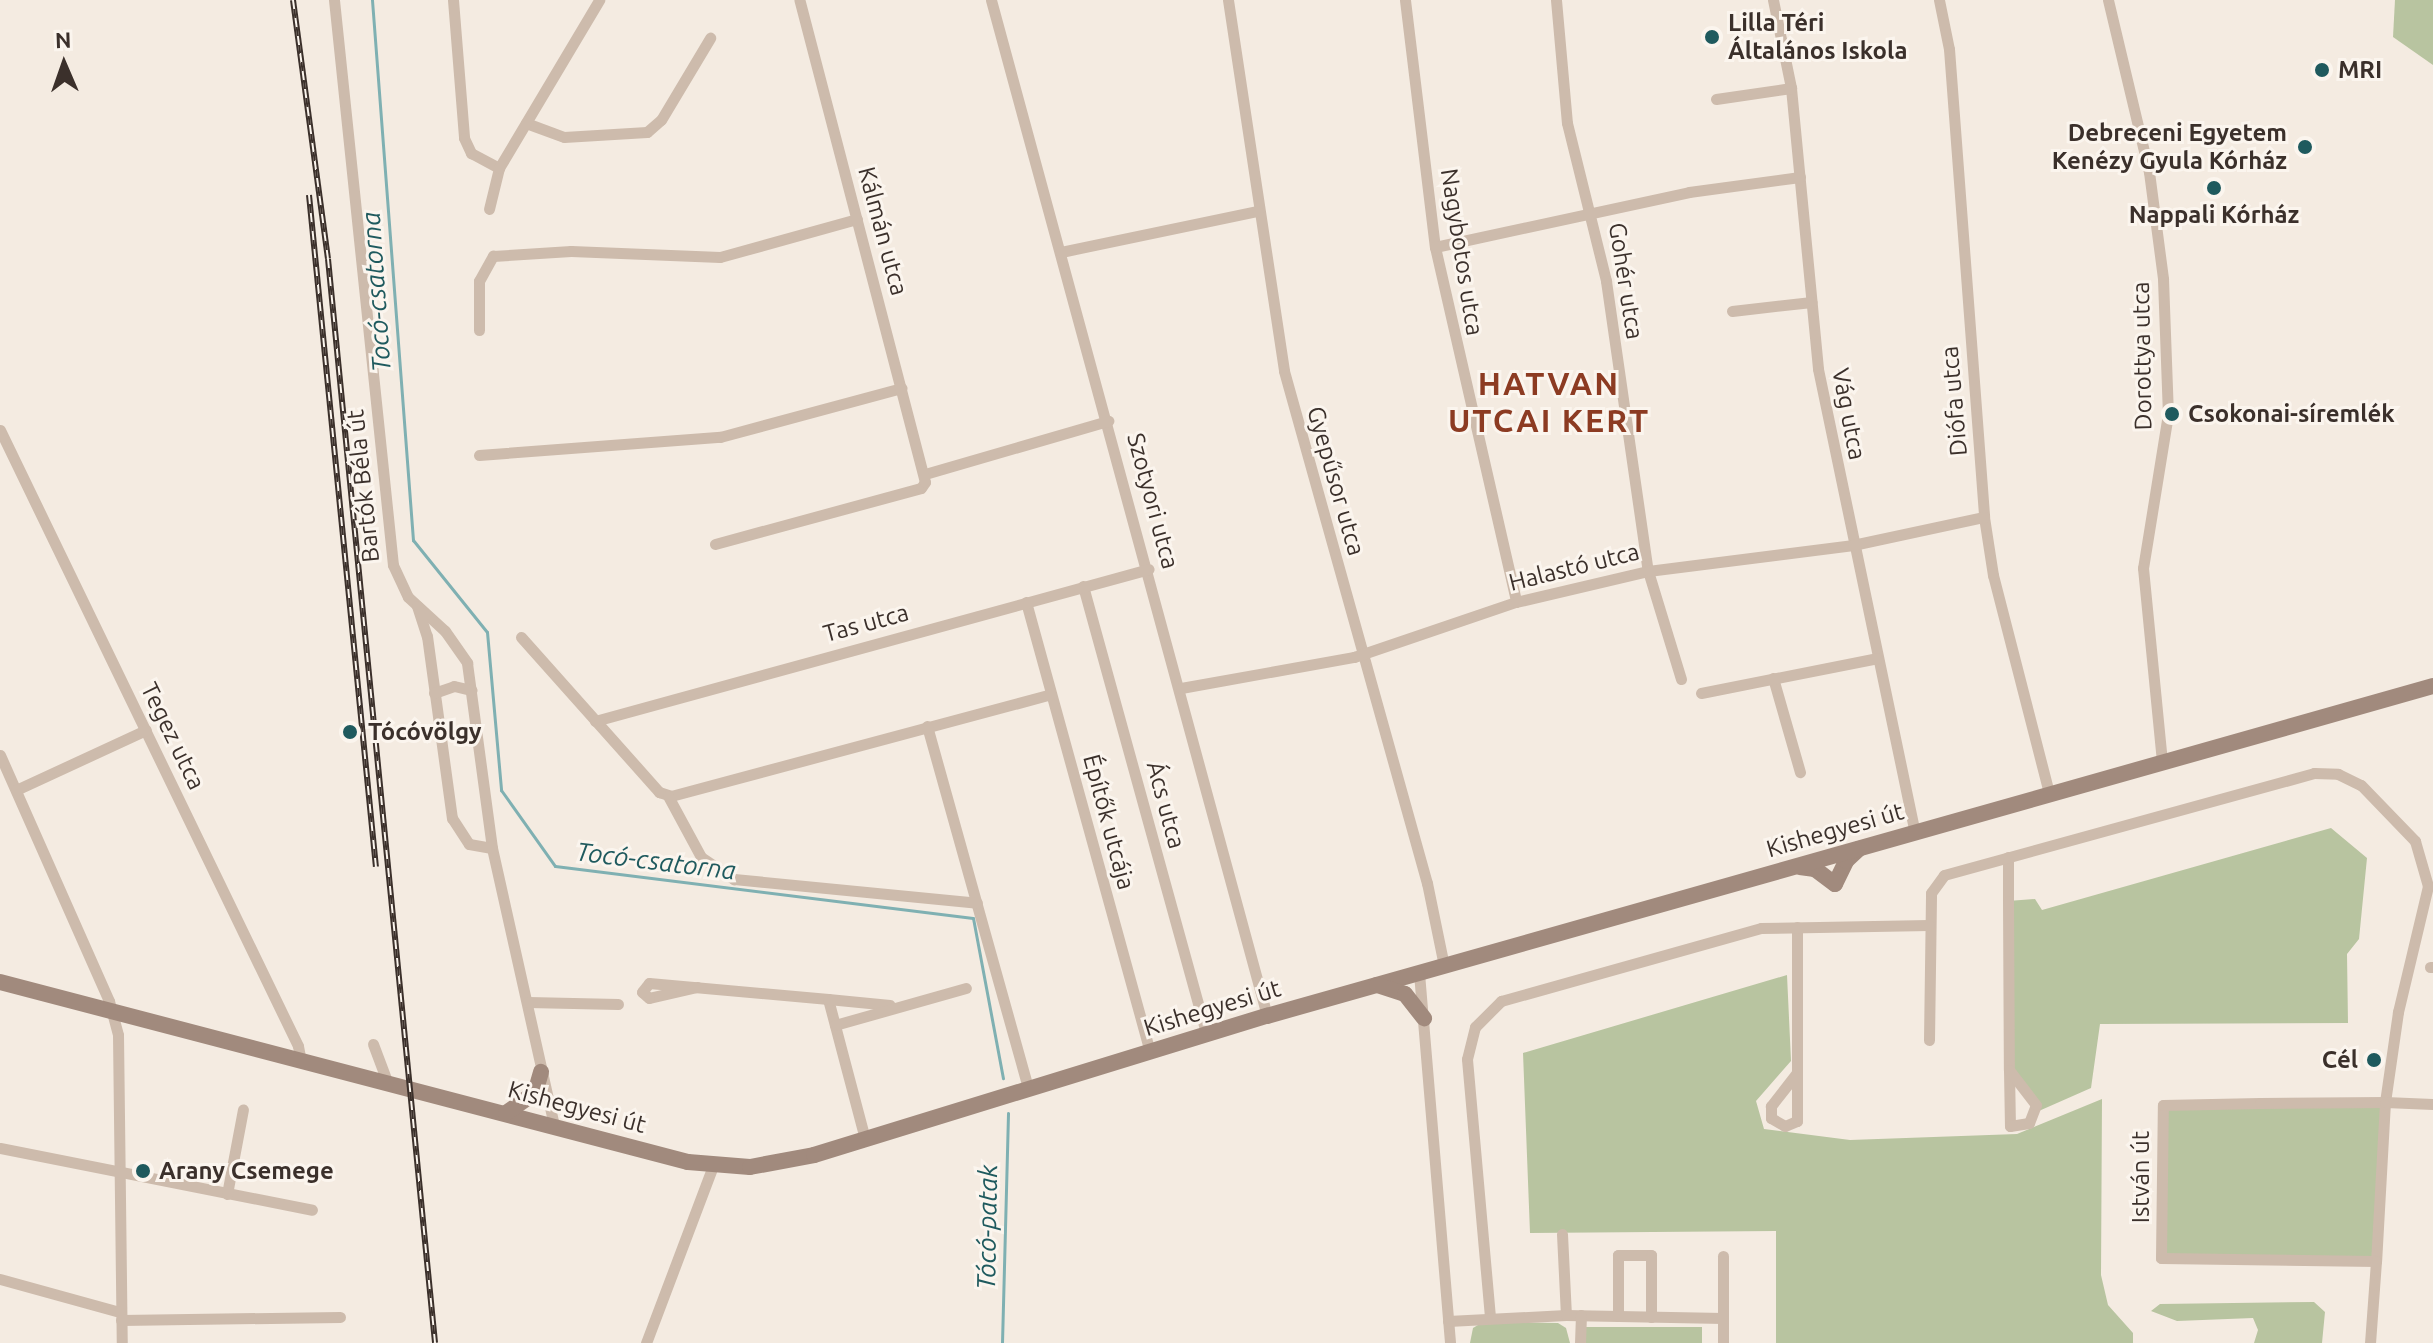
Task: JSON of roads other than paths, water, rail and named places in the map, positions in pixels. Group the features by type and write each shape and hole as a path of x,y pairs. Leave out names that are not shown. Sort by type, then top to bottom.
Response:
{"street":[{"name":"Bartók Béla út","path":"334,0 393,565 398,582 417,606 458,647 472,690 492,848 554,1125"},
{"path":"453,0 464,138 471,153 499,168"},
{"path":"489,209 499,168 599,0"},
{"name":"Kálmán utca","path":"799,0 925,474"},
{"name":"Szotyori utca","path":"991,0 1149,569 1267,1016"},
{"name":"Gyepűsor utca","path":"1228,0 1284,371 1427,883 1444,966"},
{"name":"Nagybotos utca","path":"1405,0 1435,247 1516,602"},
{"name":"Gohér utca","path":"1556,0 1567,123 1592,212 1648,571 1681,679"},
{"name":"Vág utca","path":"1773,0 1791,88 1818,369 1915,832"},
{"name":"Diófa utca","path":"1939,0 1949,49 1984,517 1993,575 2049,793"},
{"name":"Dorottya utca","path":"2108,0 2149,172 2162,267 2168,414 2143,568 2162,762"},
{"path":"526,123 564,137 647,132 661,120 710,38"},
{"path":"1716,99 1791,88"},
{"path":"1435,247 1592,212 1800,177"},
{"path":"1061,252 1258,211"},
{"path":"479,330 479,281 486,261 519,253 720,257 857,219"},
{"path":"1732,311 1811,302"},
{"path":"479,455 720,437 902,388"},
{"path":"715,544 921,488 925,474 1108,421"},
{"name":"Tegez utca","path":"0,430 298,1046 301,1062"},
{"name":"Halastó utca","path":"1181,688 1363,652 1516,602 1648,571 1853,545 1984,517"},
{"name":"Tas utca","path":"595,721 1149,569"},
{"name":"Ács utca","path":"1083,586 1207,1035"},
{"name":"Építők utcája","path":"1026,602 1150,1052"},
{"path":"417,606 434,693 452,818 469,844 492,848"},
{"path":"521,637 664,794 701,857 734,879 977,903"},
{"path":"1701,693 1877,658"},
{"path":"1773,678 1800,772"},
{"path":"434,693 454,686 472,690"},
{"name":"Kishegyesi út","path":"0,982 713,1166 781,1163 1267,1016 2433,686"},
{"path":"664,794 1051,694"},
{"path":"927,726 1028,1087"},
{"path":"16,790 146,730"},
{"path":"0,755 112,1012 121,1072 122,1343"},
{"path":"1929,1040 1931,893 1944,875 2314,773 2338,774 2361,785 2415,841 2428,886 2398,1012 2385,1102 2370,1343"},
{"path":"1798,866 1815,869 1835,884 1846,861 1860,848"},
{"path":"2008,857 2009,1070 2010,1126 2029,1123 2036,1105 2009,1070"},
{"path":"1490,1317 1467,1059 1475,1027 1501,1001 1761,928 1929,925"},
{"path":"1796,1074 1797,927"},
{"path":"1419,973 1450,1343"},
{"path":"1376,985 1405,994 1424,1018"},
{"path":"697,987 899,1005"},
{"path":"835,1025 966,988"},
{"path":"828,999 865,1139"},
{"path":"528,1002 618,1004"},
{"path":"861,1002 861,1017"},
{"path":"373,1044 388,1084"},
{"path":"506,1113 535,1093 541,1072"},
{"name":"István út","path":"2376,1261 2161,1258 2163,1105 2433,1104"},
{"path":"227,1194 243,1109"},
{"path":"0,1148 312,1210"},
{"path":"646,1343 713,1166"},
{"path":"1562,1234 1566,1315"},
{"path":"1618,1316 1618,1255 1651,1255 1651,1317"},
{"path":"1723,1256 1723,1343"},
{"path":"0,1279 121,1316 340,1317"},
{"path":"1448,1321 1566,1315 1723,1318"},
{"path":"1580,1343 1581,1315"}],"waterway":[{"name":"Tocó-csatorna","path":"372,0 413,540 487,632 501,790 555,866 973,918 1003,1078"},
{"name":"Tócó-patak","path":"1002,1343 1008,1113"}],"railway":[{"path":"293,0 328,259 435,1343"},
{"path":"309,195 376,867"}],"place":[{"name":"Lilla Téri Általános Iskola","path":"1712,37"},
{"name":"MRI","path":"2322,70"},
{"name":"Debreceni Egyetem Kenézy Gyula Kórház","path":"2305,147"},
{"name":"Nappali Kórház","path":"2214,188"},
{"name":"Csokonai-síremlék","path":"2172,414"},
{"name":"Tócóvölgy","path":"350,732"},
{"name":"Cél","path":"2374,1060"},
{"name":"Arany Csemege","path":"143,1171"}],"district":[{"name":"HATVAN UTCAI KERT","path":"1549,402"}]}
